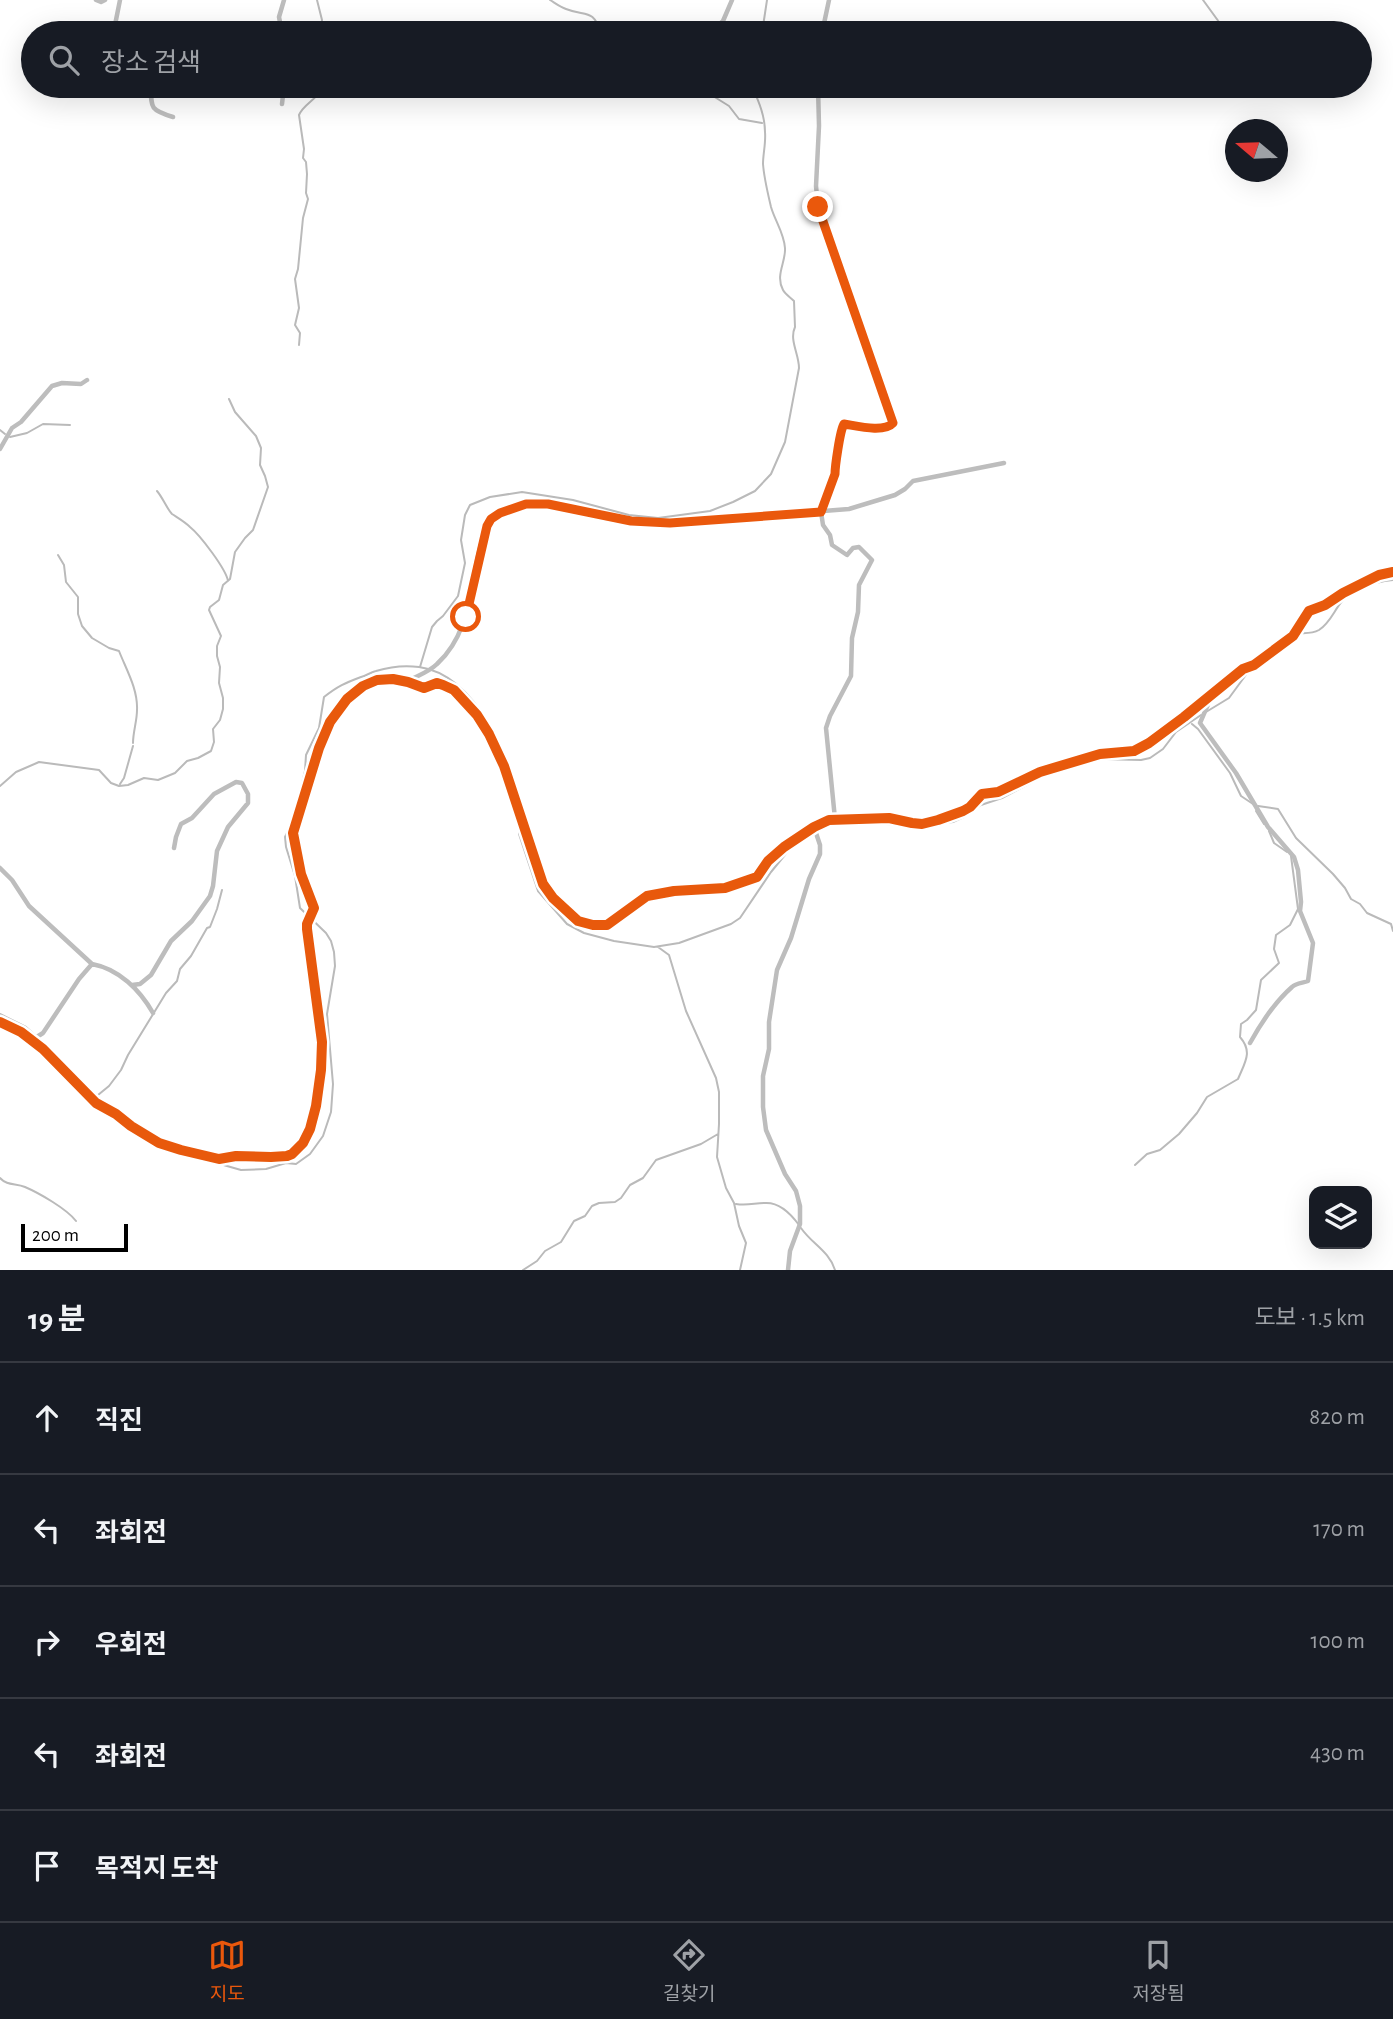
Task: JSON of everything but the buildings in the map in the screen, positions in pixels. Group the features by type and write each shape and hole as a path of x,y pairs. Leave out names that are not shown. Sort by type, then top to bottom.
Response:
{"street":[{"path":"96,0 105,0"},
{"path":"116,21 120,0"},
{"path":"280,21 284,0"},
{"path":"723,21 732,0"},
{"path":"825,21 829,0"},
{"path":"150,98 152,106 159,112 173,117"},
{"path":"282,104 283,98"},
{"path":"818,98 818,207 893,423 882,428 844,424 840,434 835,474 821,512 823,525 830,535 832,545 847,555 853,548 859,547 872,560 859,585 858,612 852,638 851,676 826,728 835,819"},
{"path":"0,449 12,428 21,422 52,386 62,383 81,384 87,380"},
{"path":"408,682 433,667 450,648 466,617 487,526 495,516 514,507 548,504 631,521 670,523 821,512 853,509 887,498 903,491 913,481 1004,463"},
{"path":"0,1022 32,1040 69,1073 96,1103 159,1143 219,1159 245,1156 280,1157 292,1154 303,1143 313,1122 321,1070 322,1042 307,924 314,908 301,874 293,833 321,741 340,707 369,682 385,679 408,682 424,688 437,684 448,687 464,700 489,734 504,766 543,884 566,912 584,924 607,925 647,896 674,891 725,888 757,877 768,861 814,827 835,819 889,818 922,824 946,818 970,807 982,794 998,792 1041,772 1091,756 1138,749 1243,669 1254,665 1293,636 1309,611 1376,576 1393,572"},
{"path":"1212,695 1200,723 1236,773 1268,827 1294,857 1298,870 1300,911 1314,943 1308,981 1294,985 1281,998 1270,1010 1250,1043"},
{"path":"132,985 140,984 151,975 171,940 192,921 210,896 217,852 228,827 248,803 244,786 239,781 214,794 192,818 181,824 174,848"},
{"path":"788,1270 789,1255 800,1224 800,1206 798,1196 766,1130 763,1076 769,1049 769,1022 777,970 820,854 814,827"},
{"path":"0,868 12,880 29,906 92,964 132,985 153,1013"},
{"path":"32,1040 43,1033 92,964"}],"waterway":[{"path":"317,0 322,21"},
{"path":"550,0 564,8 588,15 596,21"},
{"path":"764,21 767,0"},
{"path":"1203,0 1218,21"},
{"path":"299,345 300,333 295,325 299,308 295,279 308,199 299,115 314,98"},
{"path":"716,98 729,106 739,119 762,123"},
{"path":"420,667 432,627 458,596 465,563 461,540 465,515 470,505 490,497 522,492 573,500 629,515 658,518 710,511 755,491 771,474 785,442 799,363 793,337 794,301 784,291 780,279 784,243 771,207 764,175 764,120 757,98"},
{"path":"0,786 16,772 39,762 99,770 111,783 128,785 144,778 158,780 175,773 187,761 211,751 214,742 213,729 220,720 223,698 217,656 221,636 209,610 219,600 223,585 230,579 235,552 253,530 268,487 260,465 261,448 256,436 235,412 229,399"},
{"path":"10,437 27,433 43,424 70,425"},
{"path":"0,430 5,434"},
{"path":"157,491 172,514 188,525 206,544 228,581"},
{"path":"58,555 64,565 66,582 78,597 78,614 82,626 92,638 119,651 131,679 137,702 133,743"},
{"path":"1254,663 1282,639 1293,634 1319,630 1343,600 1360,588 1393,580"},
{"path":"115,1115 127,1127 164,1148 241,1170 296,1164 310,1154 323,1136 331,1112 333,1084 327,1014 335,966 334,952 326,933 300,908 285,837 293,820 305,771 306,755 319,728 324,697 329,693 350,681 386,668 414,666 440,674 459,686 489,724 510,770 522,813"},
{"path":"1206,712 1229,698 1251,668"},
{"path":"923,826 953,822 981,805 1002,798 1050,773 1084,762 1098,759 1150,758 1163,749 1176,732 1201,715"},
{"path":"1192,724 1230,773 1241,796 1253,804"},
{"path":"120,784 133,746"},
{"path":"1258,806 1278,809 1296,838 1333,874 1351,899 1360,904 1367,913 1391,924 1393,931"},
{"path":"1256,811 1264,824"},
{"path":"521,822 519,834 538,891 567,924 584,933 614,941 654,947 679,943 731,924 740,918 789,850 829,825 854,822 917,826"},
{"path":"1269,831 1274,843 1287,852"},
{"path":"1135,1165 1147,1154 1160,1150 1179,1134 1207,1097 1238,1079 1247,1052 1240,1037 1241,1024 1256,1010 1261,980 1279,963 1274,949 1276,935 1290,925 1298,909 1291,856"},
{"path":"98,1095 121,1070 166,993 177,981 180,969 210,927 222,890"},
{"path":"658,947 669,955 686,1011 716,1078 719,1092 717,1157 746,1243 740,1270"},
{"path":"0,1014 26,1027 106,1106"},
{"path":"523,1270 537,1261 545,1251 561,1242 574,1221 585,1216 592,1206 615,1202 621,1198 630,1185 643,1178 656,1160 701,1144 718,1134"},
{"path":"0,1178 45,1197 76,1221"},
{"path":"736,1204 775,1204 799,1225"},
{"path":"801,1228 825,1253 835,1270"}],"cycle path":[{"path":"0,1022 21,1032 43,1049 96,1103 159,1143 219,1159 236,1156 287,1156 303,1143 310,1129 321,1070 322,1042 307,929 314,908 301,874 293,833 319,748 330,722 347,699 363,686 377,680 393,679 424,688 437,683 454,690 477,715 504,766 543,884 553,898 578,921 607,925 647,896 674,891 725,888 757,877 768,861 784,847 829,820 889,818 922,824 963,811 982,794 998,792 1040,772 1100,754 1134,751 1184,717 1243,669 1254,665 1293,636 1309,611 1379,575 1393,572"}],"route":[{"path":"466,617 487,526 495,516 514,507 548,504 631,521 670,523 821,512 835,474 842,426 887,428 893,423 818,207"}]}
